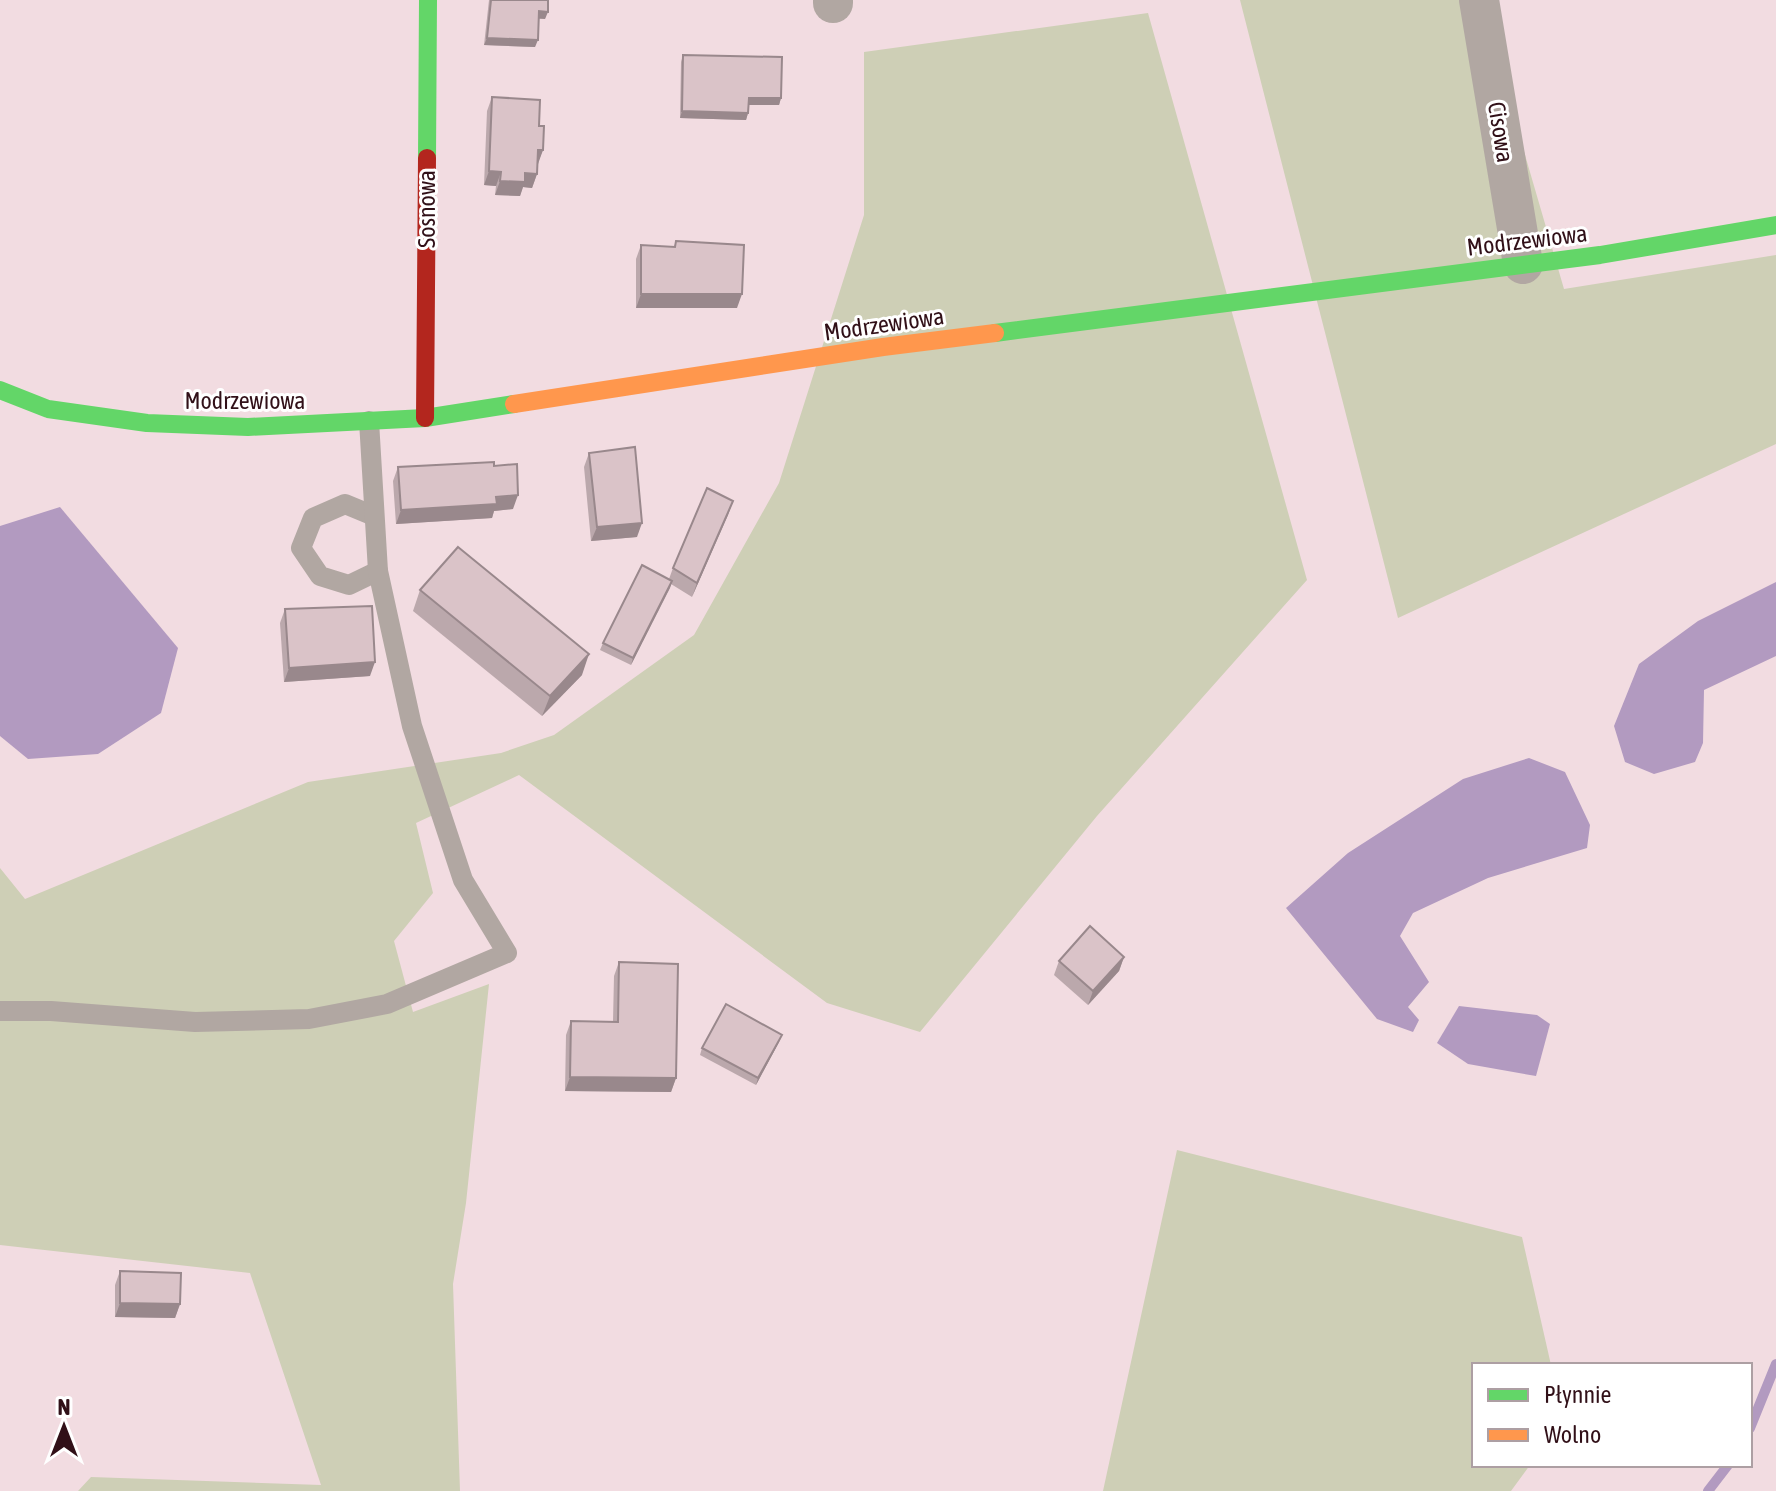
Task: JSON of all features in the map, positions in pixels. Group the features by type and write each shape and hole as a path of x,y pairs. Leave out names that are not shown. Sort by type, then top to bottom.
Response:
{"street":[{"name":"Sosnowa","path":"425,418 428,0"},
{"name":"Cisowa","path":"1479,0 1523,264"},
{"name":"Modrzewiowa","path":"0,390 48,409 147,423 248,427 425,418 883,347 1600,255 1776,225"}],"lane":[{"path":"0,1011 51,1011 195,1022 309,1019 387,1004 507,953 463,880 412,726 378,571 369,421"},
{"path":"374,516 345,504 323,513 313,518 301,548 320,576 349,585 378,571"}],"green space":[{"path":"1240,0 1480,0 1564,289 1776,255 1776,444 1398,618"},
{"path":"1148,13 1307,580 1097,816 920,1032 827,1003 519,775 416,823 433,893 394,941 413,1012 489,984 466,1203 453,1284 460,1491 78,1491 91,1477 321,1485 250,1273 0,1245 0,868 25,899 308,782 501,753 554,735 694,635 779,483 864,215 864,52"},
{"path":"1177,1150 1522,1237 1551,1363 1472,1363 1472,1467 1529,1467 1511,1491 1103,1491"}],"shaded area":[{"path":"60,507 178,648 161,713 98,754 28,759 0,736 0,526"},
{"path":"1776,582 1776,656 1704,690 1703,743 1695,762 1654,774 1625,762 1614,726 1639,664 1698,621"},
{"path":"1529,758 1565,772 1590,825 1587,848 1488,878 1413,913 1400,936 1429,982 1408,1007 1419,1020 1413,1032 1377,1019 1286,908 1348,853 1463,779"},
{"path":"1459,1006 1537,1015 1550,1024 1536,1076 1468,1064 1437,1043"}],"building":[{"path":"491,0 548,0 548,12 539,11 538,40 487,38"},
{"path":"683,55 782,57 781,98 749,98 748,113 682,111"},
{"path":"492,97 540,100 539,126 544,126 543,150 538,150 537,174 525,173 525,182 500,181 501,172 489,171"},
{"path":"676,241 744,245 742,294 641,294 641,245 675,247"},
{"path":"635,447 642,523 597,527 589,453"},
{"path":"494,462 494,466 517,464 518,495 496,497 497,504 401,510 398,467"},
{"path":"707,488 733,501 697,583 673,568"},
{"path":"458,547 589,654 550,696 420,590"},
{"path":"642,565 672,581 633,658 603,643"},
{"path":"372,606 375,662 289,668 285,609"},
{"path":"1090,926 1124,957 1093,991 1059,961"},
{"path":"619,962 678,964 676,1078 570,1077 571,1021 618,1022"},
{"path":"726,1004 782,1035 758,1078 702,1048"},
{"path":"120,1271 181,1273 180,1304 120,1303"}],"waterway":[{"path":"1752,1423 1776,1364"},
{"path":"1708,1491 1726,1467"}],"traffic: fast":[{"path":"427,158 428,0"},
{"path":"995,333 1600,255 1776,225"},
{"path":"0,390 48,409 147,423 248,427 425,418 514,404"}],"traffic: slow":[{"path":"514,404 883,347 995,333"}],"traffic: jam":[{"path":"425,418 427,158"}]}
